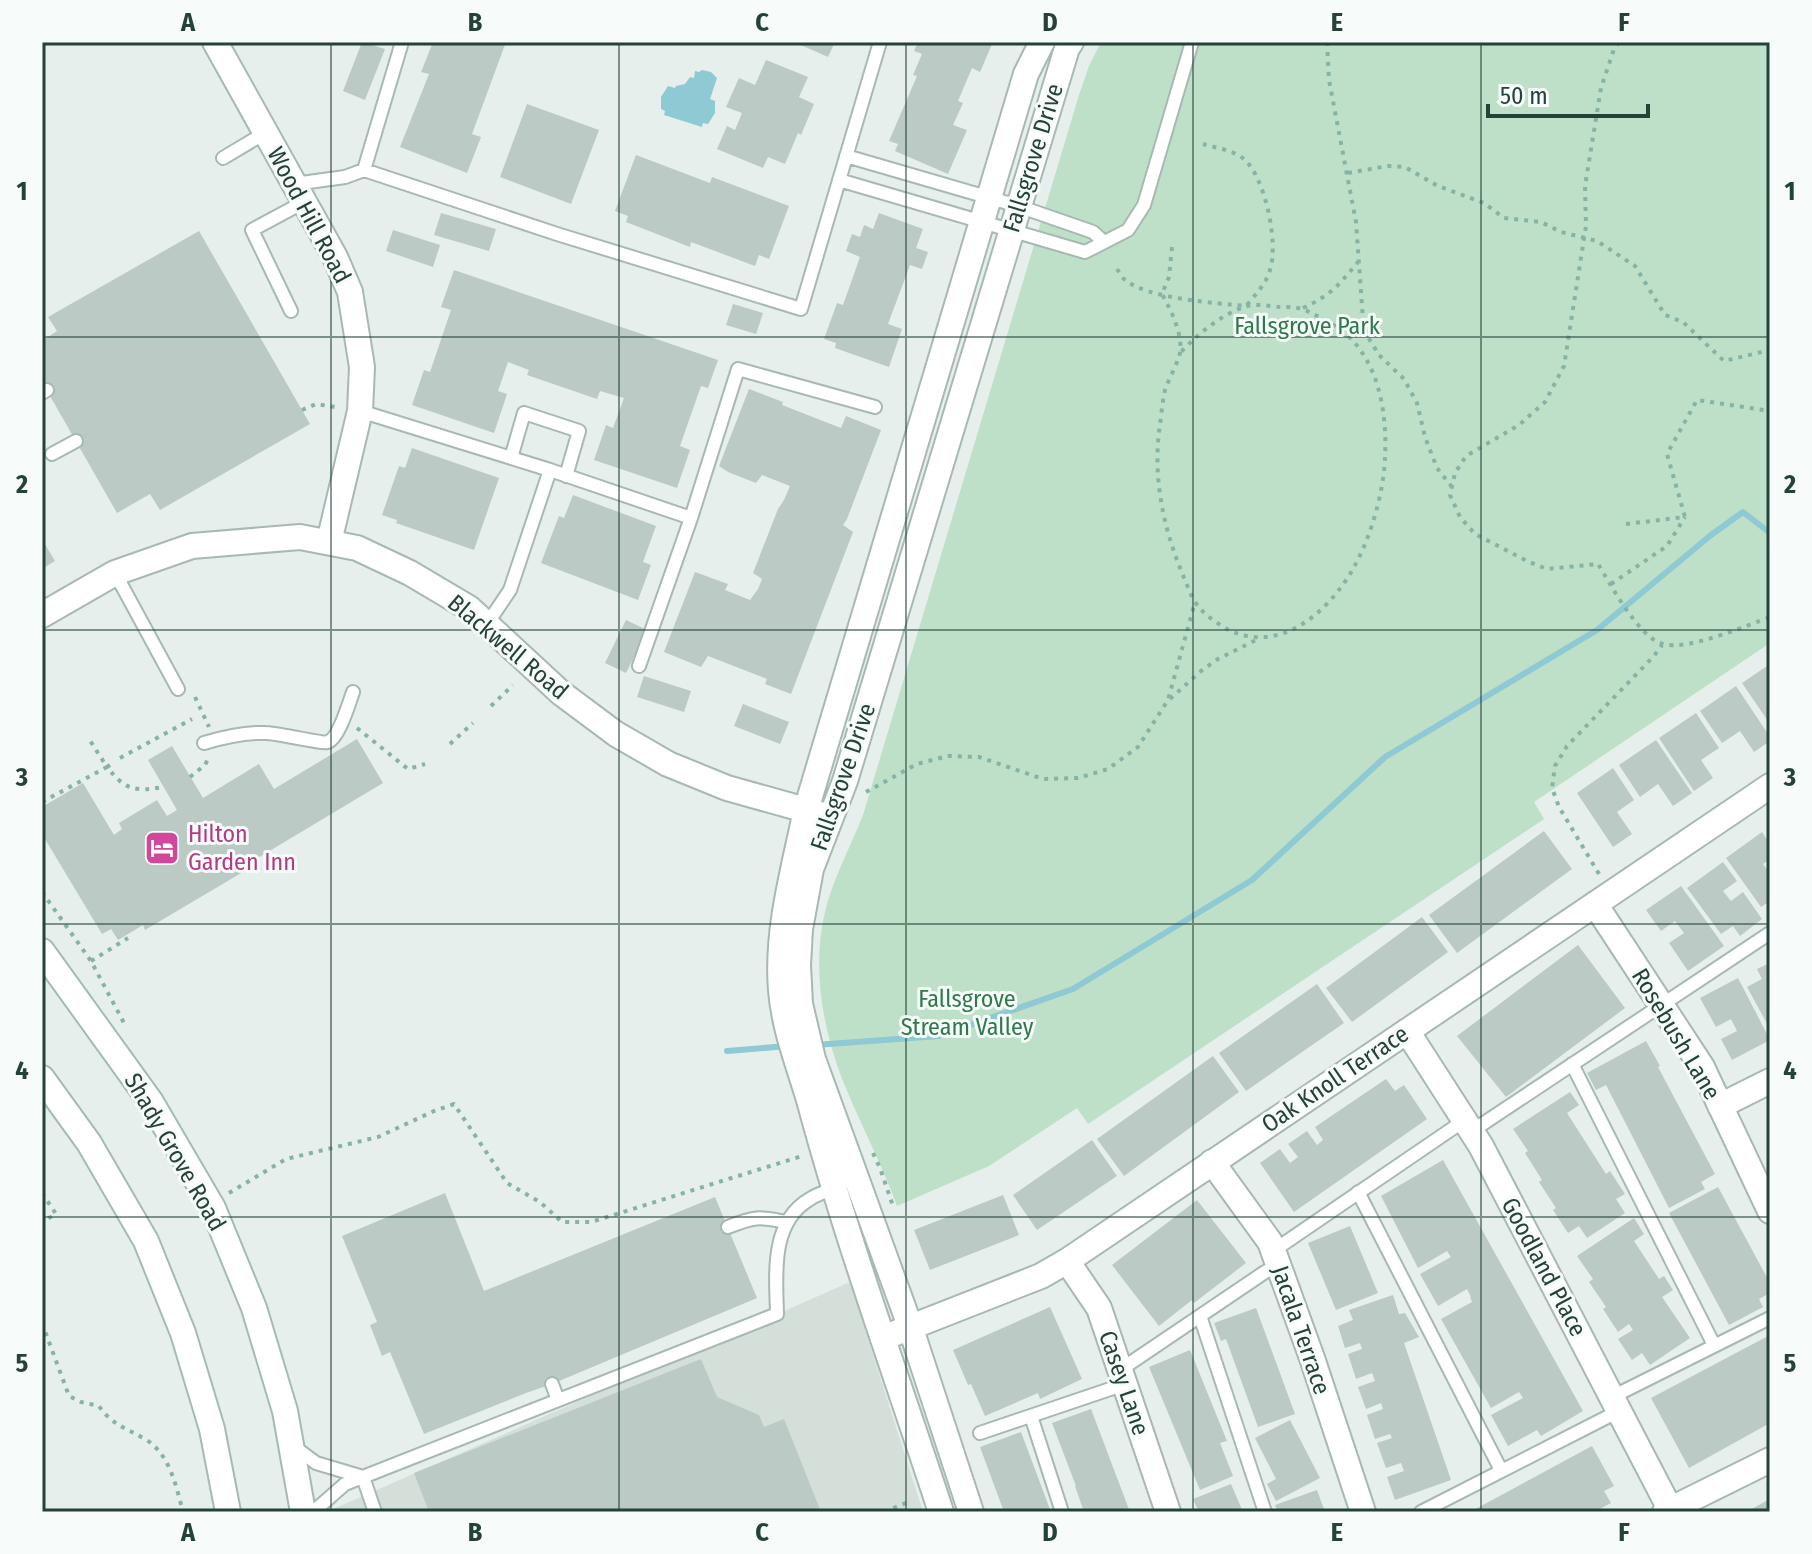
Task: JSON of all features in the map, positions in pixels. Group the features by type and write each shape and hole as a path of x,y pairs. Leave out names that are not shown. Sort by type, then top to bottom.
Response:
{"street":[{"name":"Wood Hill Road","path":"215,42 335,257 350,292 362,367 360,411 329,542"},
{"name":"Fallsgrove Drive","path":"941,1512 833,1189 805,1060 781,990 784,916 806,810 1026,74 1042,42"},
{"name":"Fallsgrove Drive","path":"797,1033 800,929 811,869 845,781 1018,206 1071,42"},
{"name":"Blackwell Road","path":"42,615 115,573 192,546 300,537 357,548 410,573 469,608 561,693 616,734 668,764 727,788 830,818"},
{"name":"Oak Knoll Terrace","path":"883,1338 1041,1276 1067,1261 1770,786"},
{"name":"Rosebush Lane","path":"1603,898 1661,1005 1702,1067 1764,1184 1770,1211"},
{"name":"Shady Grove Road","path":"42,951 151,1102 213,1208 254,1308 285,1411 303,1512"},
{"name":"Goodland Place","path":"1407,1031 1481,1146 1667,1511"},
{"name":"Fallsgrove Drive","path":"805,1060 910,1326 971,1512"},
{"path":"42,1078 89,1143 146,1241 183,1333 208,1415 228,1512"},
{"path":"1720,1106 1770,1081"},
{"name":"Jacala Terrace","path":"1212,1162 1270,1242 1363,1512"},
{"name":"Casey Lane","path":"1067,1261 1099,1308 1168,1512"},
{"path":"1667,1511 1770,1460"}],"lane":[{"path":"364,170 402,42"},
{"path":"291,311 252,230 299,193 364,170 557,234 801,309 880,42"},
{"path":"846,156 985,211 1011,232 1085,252 1128,230 1144,205 1192,42"},
{"path":"223,158 265,133"},
{"path":"839,180 985,211 1018,206 1093,232 1104,242"},
{"path":"639,666 691,518 738,369 875,407"},
{"path":"360,411 691,518"},
{"path":"511,458 524,413 579,431 566,476"},
{"path":"52,454 76,441"},
{"path":"487,624 510,590 550,470"},
{"path":"115,573 178,689"},
{"path":"208,738 265,733 329,742 336,735 353,692"},
{"path":"980,1433 1031,1416 1122,1377 1200,1316 1265,1272 1276,1258 1358,1192 1572,1064 1770,933"},
{"path":"1572,1064 1714,1345"},
{"path":"313,1512 345,1484 777,1314 779,1242 786,1222 810,1199 833,1189"},
{"path":"1358,1192 1501,1470"},
{"path":"728,1227 763,1217 786,1222"},
{"path":"1200,1316 1265,1512"},
{"path":"1421,1512 1501,1470 1714,1345 1770,1318"},
{"path":"552,1384 558,1400"},
{"path":"1031,1416 1062,1512"},
{"path":"291,1445 316,1463 363,1477"},
{"path":"363,1477 375,1512"}],"path":[{"path":"1327,42 1329,80 1356,222 1363,320 1368,337 1379,355 1404,379 1417,403 1437,468 1452,487"},
{"path":"1619,42 1601,88 1585,186 1586,226 1564,366 1545,402 1519,425 1466,456 1455,473 1450,495 1460,517 1475,534 1547,569 1598,564 1643,631 1663,644 1685,644 1713,638 1770,617"},
{"path":"1203,144 1243,158 1256,174 1268,213 1273,252 1271,269 1263,287 1246,306 1197,335 1180,353 1165,391 1159,437 1159,483 1175,556 1195,602 1212,620 1238,634 1260,638"},
{"path":"1348,173 1388,166 1405,167 1438,186 1484,203 1504,218 1541,222 1561,232 1597,241 1635,266 1665,315 1683,322 1724,361 1770,350"},
{"path":"1162,294 1169,277 1172,247"},
{"path":"1117,269 1123,278 1135,285 1162,294 1246,306 1303,308 1325,298 1358,262"},
{"path":"1162,294 1175,318 1180,353"},
{"path":"866,792 917,764 948,756 979,757 1043,779 1078,778 1108,769 1138,747 1168,700 1201,671 1260,638 1286,634 1313,618 1337,592 1365,545 1380,494 1385,457 1384,421 1376,383 1357,344 1303,308"},
{"path":"1610,584 1667,546 1685,517 1667,454 1697,400 1770,411"},
{"path":"302,410 316,404 335,407"},
{"path":"1626,524 1685,517"},
{"path":"1168,700 1195,602"},
{"path":"1603,898 1552,788 1555,766 1567,746 1663,644"},
{"path":"491,706 513,685"},
{"path":"195,697 208,738"},
{"path":"120,758 192,719"},
{"path":"450,744 473,723"},
{"path":"89,739 121,783 146,790 163,787"},
{"path":"190,777 213,754"},
{"path":"42,802 108,766"},
{"path":"91,961 128,938"},
{"path":"229,1193 286,1159 378,1137 454,1104 507,1183 540,1202 562,1222 591,1222 808,1154"},
{"path":"42,1193 56,1214 42,1222"},
{"path":"42,1323 69,1396 99,1406 109,1419 154,1445 166,1460 183,1512"},
{"path":"884,1512 911,1501"}],"shaded area":[{"path":"850,1282 923,1512 329,1512 329,1511"}],"green space":[{"name":"Fallsgrove Park","path":"1101,42 1770,42 1770,643 1534,802 1544,819 1088,1124 1077,1108 989,1166 897,1206 841,1076 829,1036 819,974 821,932 832,887 863,815 1079,95"}],"water":[{"path":"695,71 711,72 717,78 710,99 715,101 715,113 708,124 703,123 702,127 664,115 661,97 668,86 675,88 685,84 690,77 694,78"}],"building":[{"path":"362,42 385,49 365,100 343,91"},
{"path":"433,42 506,42 472,134 481,137 467,173 400,147 429,74 421,72"},
{"path":"794,42 835,42 828,57"},
{"path":"918,42 993,42 980,72 972,68 958,101 963,103 953,125 967,130 948,174 895,151 898,144 889,141 917,76 913,75 922,54 914,51"},
{"path":"766,60 808,77 799,97 814,104 785,164 768,157 763,168 717,149 727,126 735,130 742,113 726,107 739,78 755,85"},
{"path":"527,104 599,130 571,204 500,177"},
{"path":"636,155 710,183 712,177 789,206 769,259 759,255 755,266 691,242 690,247 626,222 628,216 615,211"},
{"path":"441,213 496,229 489,251 434,235"},
{"path":"879,213 923,229 916,248 928,252 922,269 910,265 888,324 902,329 889,367 835,348 836,343 824,339 837,303 843,305 860,257 846,251 852,234 860,237 864,225 873,229"},
{"path":"393,230 440,245 433,267 386,251"},
{"path":"199,231 310,424 160,510 150,494 117,513 42,382 42,341 57,331 48,317"},
{"path":"454,270 718,360 708,388 701,386 680,446 690,450 677,488 594,460 606,425 613,428 624,398 600,391 597,399 527,375 529,370 508,362 498,391 507,394 494,433 412,405 424,370 430,372 451,310 441,307"},
{"path":"733,304 763,313 756,334 726,325"},
{"path":"749,389 841,428 846,416 881,430 843,525 853,532 791,694 765,684 767,679 708,656 701,667 664,652 695,572 728,584 725,590 750,600 762,579 753,573 790,486 762,475 756,483 719,466"},
{"path":"412,448 499,478 474,550 396,523 397,520 382,515 399,466 405,468"},
{"path":"573,495 656,526 643,562 651,565 638,600 541,563 559,516 564,518"},
{"path":"42,539 55,561 42,569"},
{"path":"626,620 647,630 626,673 605,663"},
{"path":"1770,664 1770,724 1742,683"},
{"path":"644,676 691,691 684,712 637,697"},
{"path":"1736,686 1770,737 1770,741 1754,752 1740,731 1722,743 1700,711"},
{"path":"743,704 789,722 780,744 734,726"},
{"path":"1696,713 1719,748 1701,760 1713,778 1694,791 1659,738"},
{"name":"Hilton Garden Inn","path":"357,739 383,783 145,930 143,925 118,940 111,929 102,934 42,834 42,807 83,783 114,835 122,829 119,823 157,800 167,816 177,810 148,760 172,746 203,798 259,764 274,789"},
{"path":"1656,740 1692,793 1673,806 1658,784 1640,797 1619,765"},
{"path":"1613,768 1634,800 1617,812 1632,834 1613,847 1577,793"},
{"path":"1544,831 1572,869 1457,953 1429,915"},
{"path":"1762,832 1770,844 1770,859 1763,864 1770,874 1770,901 1761,907 1726,858"},
{"path":"1723,862 1737,881 1723,891 1731,901 1743,892 1762,919 1740,936 1733,926 1721,934 1687,888"},
{"path":"1681,886 1724,946 1688,971 1669,943 1684,933 1675,921 1661,931 1646,910"},
{"path":"1422,917 1448,952 1352,1022 1326,988"},
{"path":"1578,945 1625,1008 1506,1097 1457,1036"},
{"path":"1770,963 1770,1029 1747,987 1762,979 1757,969"},
{"path":"1738,978 1770,1040 1732,1060 1721,1039 1737,1031 1731,1019 1716,1027 1700,998"},
{"path":"1317,984 1344,1023 1246,1091 1219,1053"},
{"path":"1646,1041 1715,1174 1701,1182 1705,1189 1669,1208 1606,1085 1596,1090 1587,1073"},
{"path":"1213,1056 1239,1092 1124,1176 1097,1139"},
{"path":"1386,1079 1395,1091 1404,1085 1427,1119 1294,1212 1260,1163 1280,1149 1290,1163 1298,1157 1288,1144 1307,1131 1317,1145 1323,1140 1315,1127"},
{"path":"1570,1092 1579,1105 1567,1113 1606,1174 1610,1171 1625,1194 1616,1199 1625,1213 1587,1238 1579,1226 1568,1233 1539,1182 1542,1180 1525,1153 1528,1151 1513,1129"},
{"path":"1092,1140 1117,1176 1037,1230 1013,1195"},
{"path":"1443,1160 1583,1411 1541,1436 1537,1430 1508,1446 1491,1415 1523,1398 1519,1392 1491,1408 1441,1319 1472,1302 1467,1289 1438,1306 1420,1274 1451,1257 1447,1251 1418,1268 1381,1196"},
{"path":"1718,1187 1770,1283 1770,1293 1759,1299 1763,1307 1729,1325 1669,1213"},
{"path":"445,1193 484,1291 715,1197 757,1298 424,1434 390,1352 382,1356 370,1325 377,1322 342,1236"},
{"path":"1003,1195 1019,1235 930,1270 914,1230"},
{"path":"1197,1200 1246,1263 1159,1326 1112,1265"},
{"path":"1634,1218 1644,1234 1634,1241 1659,1279 1664,1276 1673,1290 1662,1297 1690,1338 1650,1365 1642,1353 1632,1360 1618,1339 1633,1330 1629,1324 1618,1332 1589,1282 1593,1279 1577,1256"},
{"path":"1350,1226 1378,1293 1336,1310 1308,1243"},
{"path":"1393,1295 1399,1314 1405,1313 1419,1337 1404,1343 1451,1480 1395,1500 1387,1477 1404,1471 1401,1463 1386,1468 1377,1443 1392,1438 1390,1434 1375,1439 1367,1415 1383,1409 1381,1403 1366,1409 1358,1387 1375,1381 1372,1373 1356,1379 1348,1354 1362,1349 1360,1343 1345,1348 1338,1326 1353,1320 1349,1310"},
{"path":"1050,1307 1082,1379 1040,1399 1038,1393 985,1416 953,1350"},
{"path":"1256,1308 1295,1414 1258,1427 1226,1339 1221,1341 1214,1323"},
{"path":"1770,1335 1770,1423 1689,1468 1651,1398"},
{"path":"1190,1350 1227,1441 1220,1443 1233,1476 1200,1490 1149,1367"},
{"path":"701,1359 717,1397 759,1415 764,1427 784,1419 821,1512 429,1512 414,1473"},
{"path":"1091,1409 1130,1512 1084,1512 1052,1423"},
{"path":"1290,1420 1320,1478 1276,1501 1267,1484 1276,1479 1255,1438"},
{"path":"1021,1432 1051,1512 1004,1512 980,1447"},
{"path":"1592,1446 1614,1486 1604,1491 1611,1503 1594,1512 1470,1512"},
{"path":"1231,1484 1243,1512 1199,1512 1193,1499"},
{"path":"1317,1490 1325,1512 1278,1512 1275,1505"},
{"path":"1770,1499 1770,1512 1746,1512"}],"waterway":[{"path":"815,1045 939,1036 1073,989 1252,880 1385,757 1597,630 1743,512 1770,533"},
{"path":"727,1051 788,1046"}],"place":[{"name":"Hilton Garden Inn","path":"162,848"}],"park label":[{"name":"Fallsgrove Stream Valley","path":"967,1013"}]}
